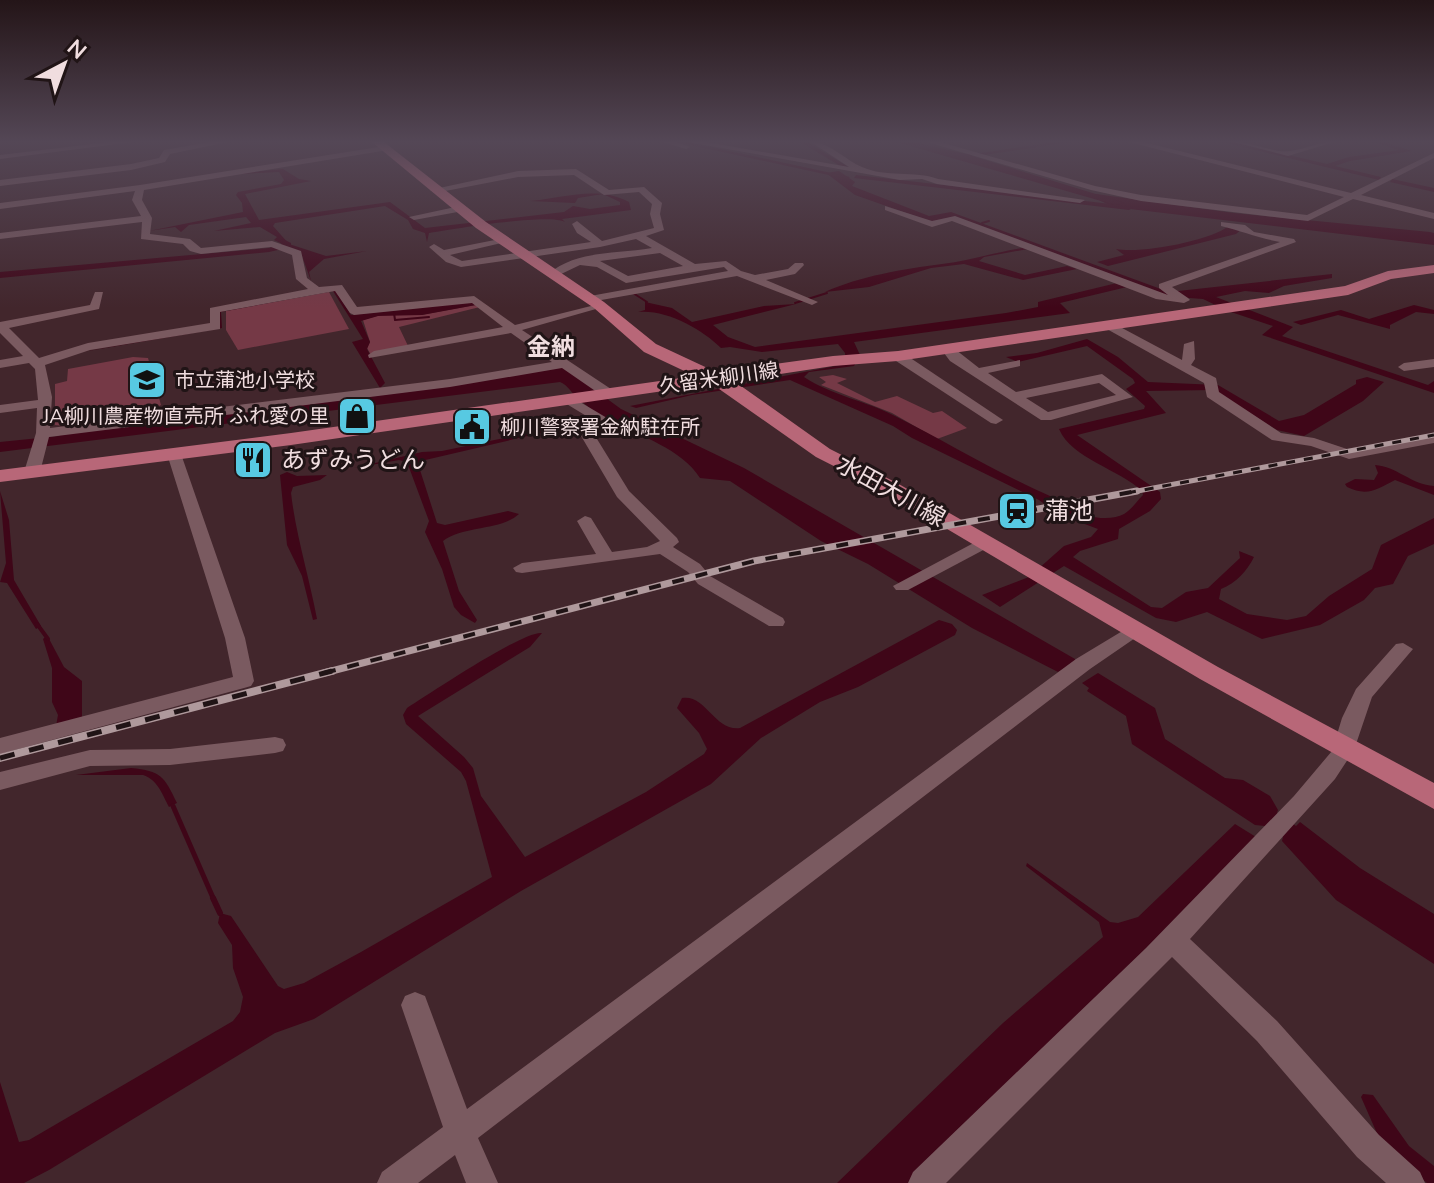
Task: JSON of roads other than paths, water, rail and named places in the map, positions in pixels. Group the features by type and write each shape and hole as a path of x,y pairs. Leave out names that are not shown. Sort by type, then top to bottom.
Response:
{"main road":[{"name":"水田大川線","path":"444,197 594,302 650,348 726,384 823,453 890,487 1134,630 1434,797"},
{"name":"久留米柳川線","path":"0,476 607,394 726,384 841,361 898,356 1348,290 1388,275 1434,269"}],"street":[{"path":"0,206 65,197"},
{"path":"138,197 147,218 145,237 186,241 194,249 281,247 297,253 302,279 317,291"},
{"path":"505,241 438,250 461,264 600,244 660,229 652,197"},
{"path":"1059,197 1080,200"},
{"path":"1137,197 1308,218 1349,197"},
{"path":"1356,197 1434,216"},
{"path":"888,208 932,224 952,218 1160,297 1184,300"},
{"path":"414,217 460,209"},
{"path":"0,236 147,218"},
{"path":"577,224 589,238 600,244"},
{"path":"1202,312 1163,286 1291,242 1251,234 1245,228 1224,224"},
{"path":"635,234 693,267"},
{"path":"553,274 578,261 660,250"},
{"path":"578,261 600,264 626,280 726,264 737,273"},
{"path":"758,278 791,272 799,265"},
{"path":"374,355 513,329 594,302 737,273 758,278 792,298 812,302"},
{"path":"0,364 34,361 88,347 216,326 214,310 338,287 354,311 474,299 607,394"},
{"path":"0,326 95,307 99,294"},
{"path":"1109,325 1211,381 1212,394 1277,437 1305,440 1356,455 1434,439"},
{"path":"0,326 41,368 45,403 42,439 32,472"},
{"path":"1184,366 1189,359 1190,344"},
{"path":"947,349 977,372 1046,417 1126,397 1102,378 1015,396"},
{"path":"898,356 996,420"},
{"path":"977,372 1015,363"},
{"path":"1404,367 1434,363"},
{"path":"42,439 450,383 565,364"},
{"path":"522,568 664,549 671,542 623,494 581,424 600,418 573,399"},
{"path":"0,409 45,403"},
{"path":"0,746 244,681 235,638 174,454"},
{"path":"585,521 607,557"},
{"path":"902,586 983,543"},
{"path":"664,549 694,568 704,580 776,622"},
{"path":"393,1183 1057,683 1134,630"},
{"path":"924,1183 1173,940 1280,826 1344,748 1342,743 1350,719 1365,689 1403,649"},
{"path":"0,781 90,758 170,757 275,745"},
{"path":"1173,940 1267,1031 1368,1146 1409,1183"},
{"path":"415,1005 460,1132 482,1183"}],"waterway":[{"path":"1034,197 1129,208"},
{"path":"1100,197 1119,203"},
{"path":"982,223 989,221"},
{"path":"0,275 269,250 288,245 283,241"},
{"path":"633,293 647,302"},
{"path":"795,303 827,293"},
{"path":"394,313 395,320 429,317"},
{"path":"37,624 48,639"},
{"path":"173,806 214,900"},
{"path":"213,898 220,913"}],"railway":[{"path":"1127,493 1434,435"},
{"path":"324,673 754,561 1137,491"},
{"path":"0,758 332,671"}],"place":[{"name":"市立蒲池小学校","path":"147,380"},
{"name":"JA柳川農産物直売所 ふれ愛の里","path":"357,416"},
{"name":"柳川警察署金納駐在所","path":"472,427"},
{"name":"あずみうどん","path":"253,460"},
{"name":"蒲池","path":"1017,511"}],"district":[{"name":"金納","path":"551,347"}]}
